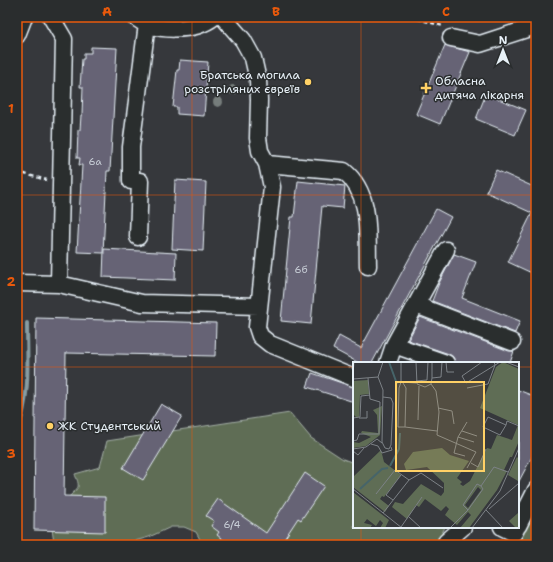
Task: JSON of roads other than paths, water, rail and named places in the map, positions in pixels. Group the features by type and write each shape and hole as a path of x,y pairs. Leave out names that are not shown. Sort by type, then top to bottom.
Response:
{"lane":[{"path":"17,35 24,17"},
{"path":"52,17 64,39 59,284"},
{"path":"138,237 140,181 130,181 131,147 141,20 164,27 184,29 202,24 214,17"},
{"path":"223,17 243,40 253,58 258,80 259,94 258,138 260,151 268,164 272,187 257,327 260,336 270,344 353,378"},
{"path":"451,38 480,44 536,26"},
{"path":"268,164 344,172 353,179 359,188 365,203 368,266"},
{"path":"388,362 394,345 446,250"},
{"path":"17,283 59,284 142,303 259,306"},
{"path":"416,305 512,342"},
{"path":"394,345 443,362"},
{"path":"519,524 536,490"},
{"path":"446,542 462,528"},
{"path":"504,528 514,533 517,528"}],"waterway":[{"path":"17,431 26,391 28,364 27,323"}],"place":[{"name":"Братська могила розстріляних євреїв","path":"308,82"},
{"name":"Обласна дитяча лікарня","path":"426,88"},
{"name":"ЖК Студентський","path":"50,426"}]}
